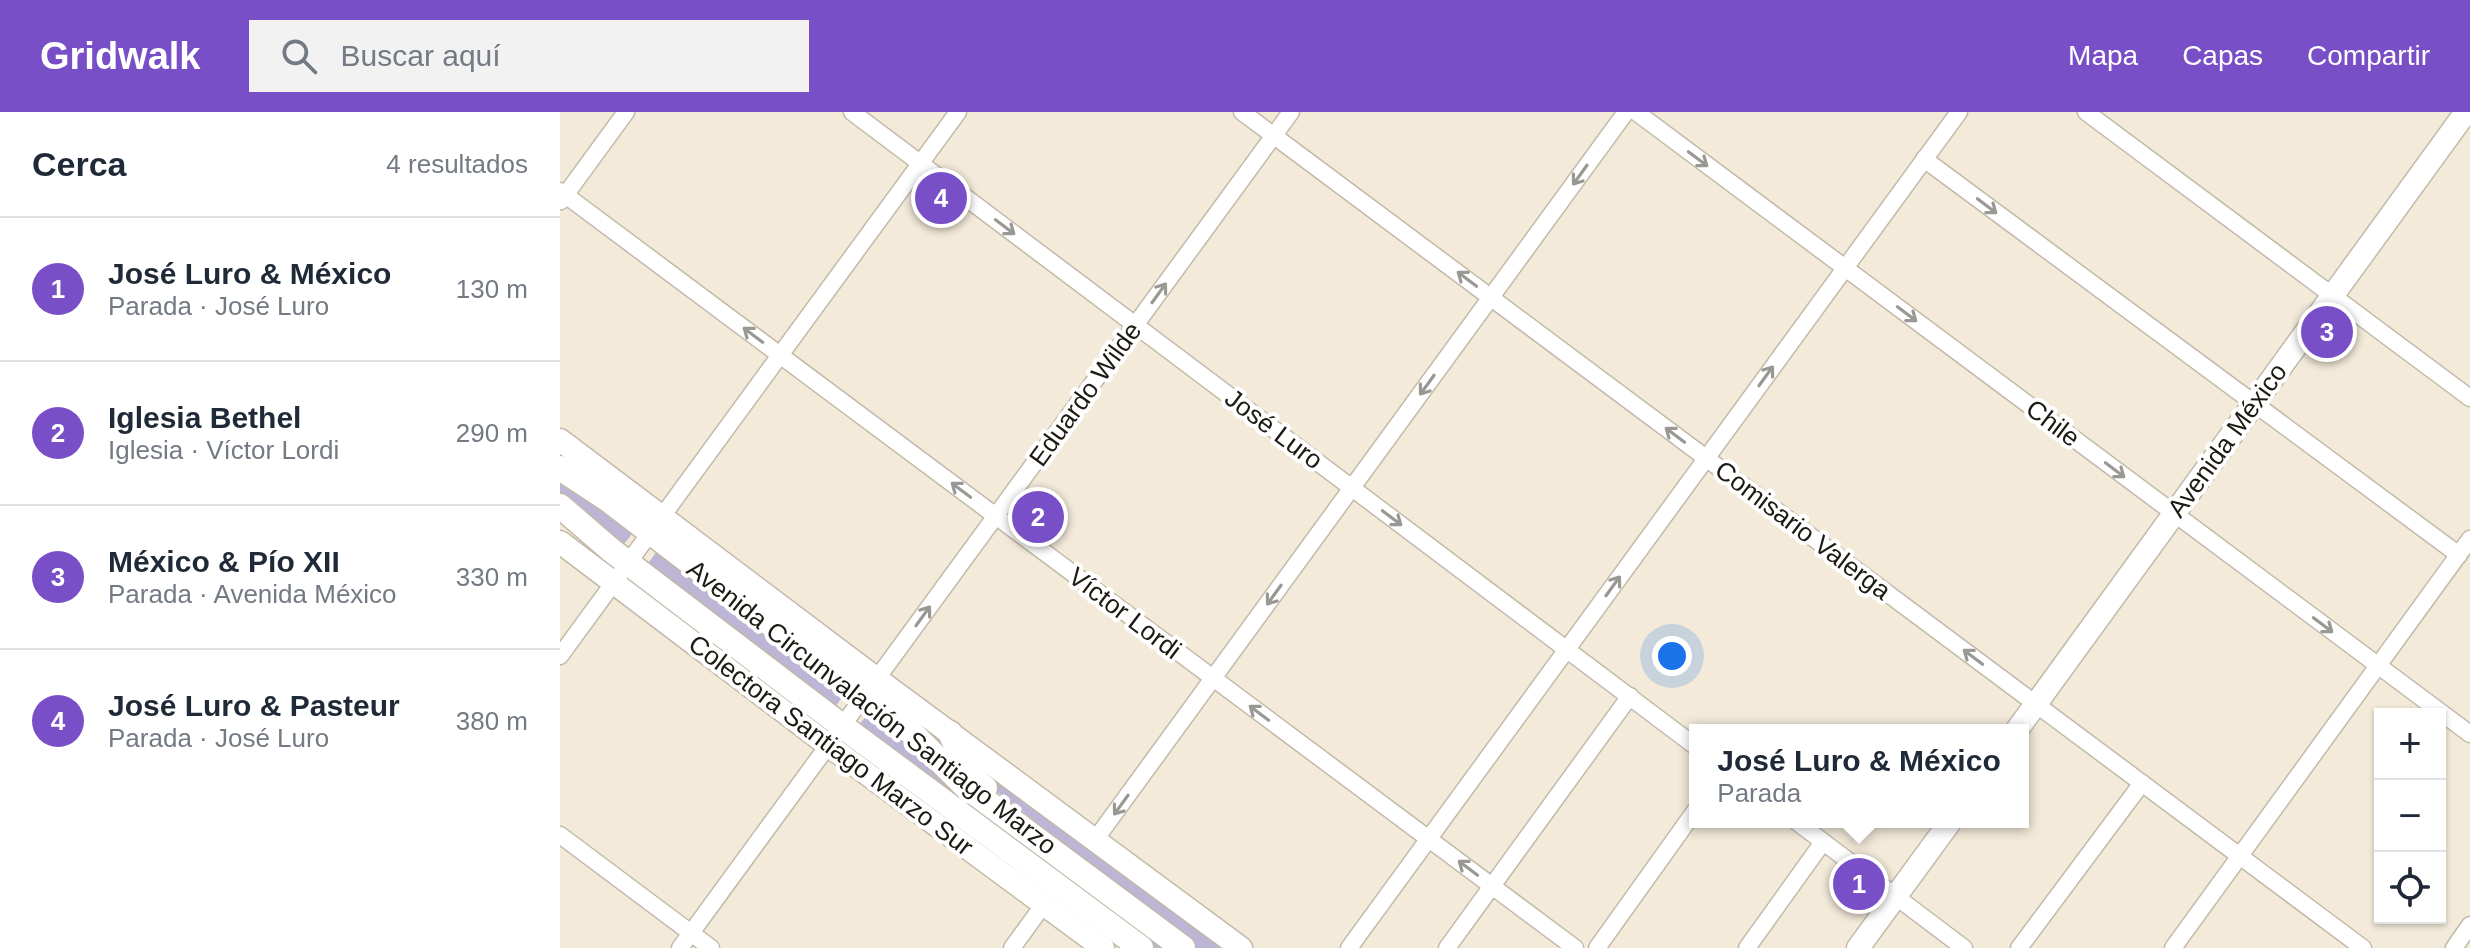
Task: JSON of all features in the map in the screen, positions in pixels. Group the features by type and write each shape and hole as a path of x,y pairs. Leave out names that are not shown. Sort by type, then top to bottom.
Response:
{"main road":[{"name":"Avenida Circunvalación Santiago Marzo","path":"560,468 598,493 656,524 871,687 959,781 1183,948"},
{"name":"Avenida Circunvalación Santiago Marzo","path":"560,506 621,572 835,735 1141,948"},
{"path":"950,733 971,776 1035,827 1080,871"}],"street":[{"path":"562,196 626,112"},
{"name":"José Luro","path":"852,112 1689,741"},
{"path":"560,656 958,112"},
{"name":"Comisario Valerga","path":"1242,112 2363,948"},
{"name":"Eduardo Wilde","path":"680,948 1291,112"},
{"path":"1095,840 1626,112"},
{"name":"Chile","path":"1636,112 2470,734"},
{"path":"1349,948 1959,112"},
{"path":"2086,112 2470,398"},
{"name":"Avenida México","path":"2021,724 2466,112"},
{"path":"1924,159 2459,555"},
{"name":"Víctor Lordi","path":"562,196 1575,948"},
{"path":"560,440 656,524"},
{"path":"2173,948 2470,539"},
{"path":"560,542 621,572"},
{"path":"871,687 950,733 1241,948"},
{"path":"1447,948 1630,696"},
{"name":"Colectora Santiago Marzo Sur","path":"835,735 1103,948"},
{"path":"2019,948 2142,783"},
{"path":"1597,948 1689,819"},
{"path":"1805,828 1964,948"},
{"path":"1858,948 1946,828"},
{"path":"560,835 711,948"},
{"path":"1747,948 1823,842"},
{"path":"1012,948 1044,904"},
{"path":"2454,948 2470,925"}],"shaded area":[{"path":"560,477 633,533 623,545 560,494"},
{"path":"657,551 844,695 835,707 647,565"},
{"path":"869,712 1171,948 1154,948 863,733 859,725"},
{"path":"967,752 1230,948 1195,948 1084,866 1035,821 984,782"}],"place":[{"name":"José Luro & Pasteur","path":"941,198"},
{"name":"México & Pío XII","path":"2327,332"},
{"name":"Iglesia Bethel","path":"1038,517"},
{"name":"José Luro & México","path":"1859,884"}]}
